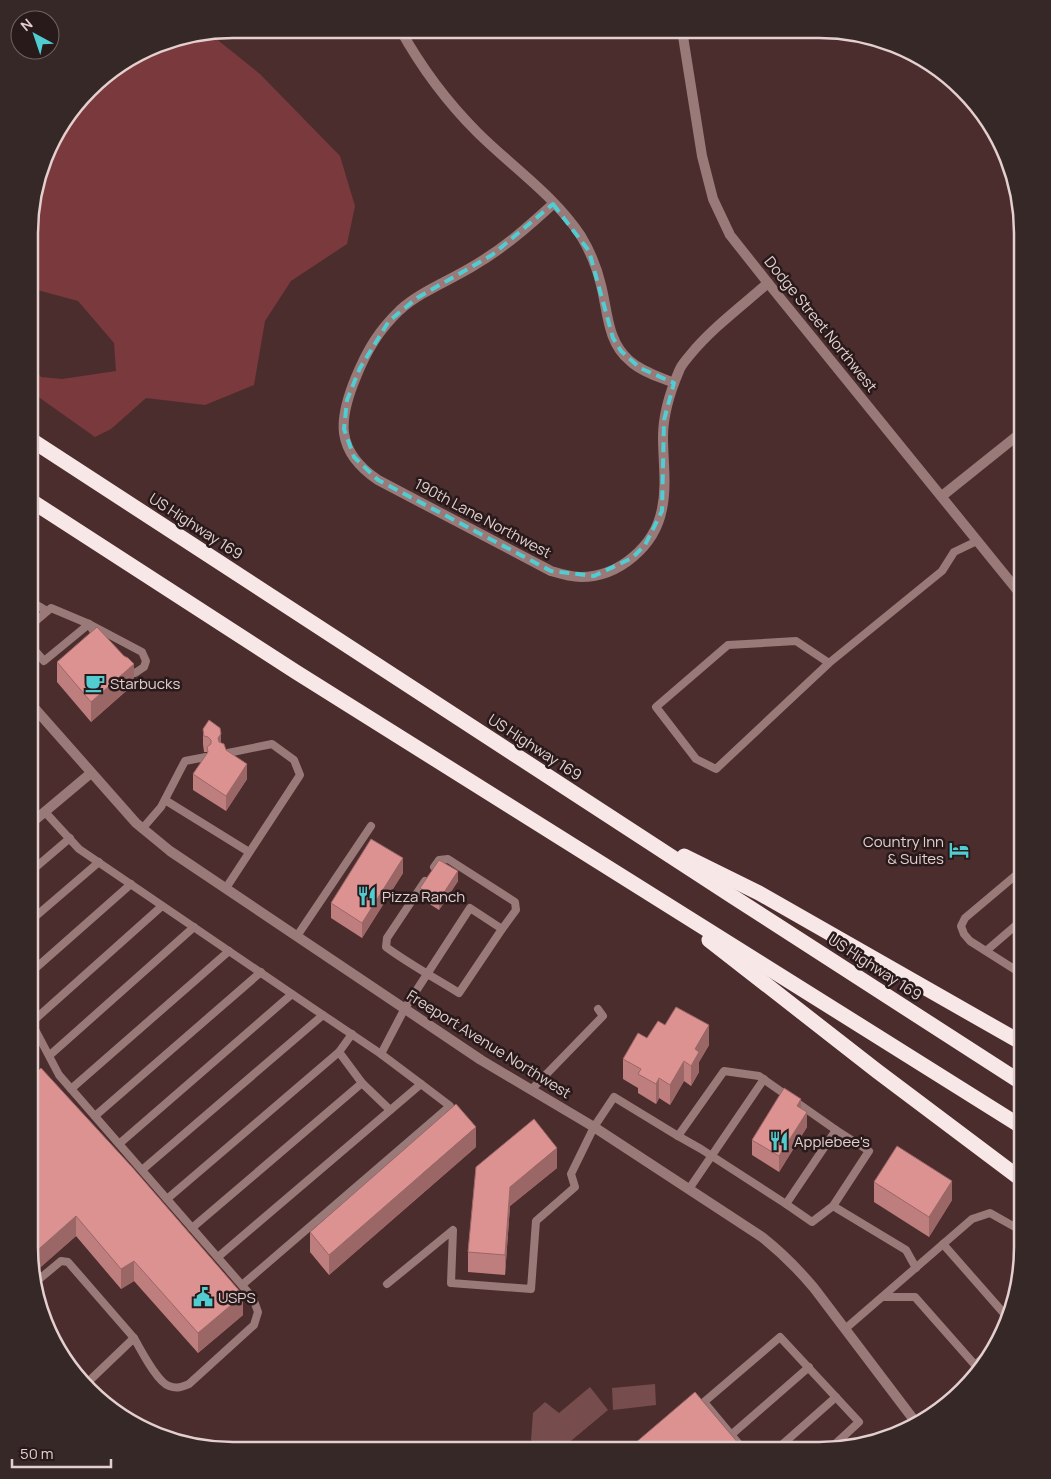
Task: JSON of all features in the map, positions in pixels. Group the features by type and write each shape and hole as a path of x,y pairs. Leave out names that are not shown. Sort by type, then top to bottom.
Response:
{"highway":[{"name":"US Highway 169","path":"38,444 623,826 1014,1078"},
{"path":"38,505 304,677 1014,1122"},
{"path":"623,826 759,893 1014,1038"},
{"path":"645,889 877,1071 1014,1174"}],"street":[{"path":"405,38 446,100 477,133 553,204 580,236 589,251 601,285 613,338 621,351 630,362 674,383"},
{"name":"Dodge Street Northwest","path":"683,38 702,156 713,199 730,234 1014,586"},
{"name":"190th Lane Northwest","path":"553,204 524,231 492,255 402,309 377,335 357,376 343,414 347,443 354,457 364,470 378,480 552,571 566,575 594,576 619,568 645,545 655,529 662,511 665,492 664,420 680,368 707,336 768,283"},
{"path":"942,496 1014,438"},
{"name":"Freeport Avenue Northwest","path":"38,713 142,829 170,851 481,1060 594,1128 762,1237 780,1251 797,1268 912,1417"},
{"path":"38,818 91,772"}],"lane":[{"path":"829,664 796,641 728,646 656,707 696,759 716,769 829,664 942,571 954,552 977,541"},
{"path":"38,606 47,611"},
{"path":"38,619 51,608 90,624 142,652 146,661 144,667 135,673 128,672 122,665"},
{"path":"38,654 44,661 90,624"},
{"path":"90,624 99,640 105,646"},
{"path":"223,754 272,744 294,760 300,775 226,888"},
{"path":"142,829 161,807 185,761 206,757"},
{"path":"165,800 249,852"},
{"path":"45,812 79,849 381,1054 450,1106 242,1286"},
{"path":"297,936 371,826"},
{"path":"38,865 70,838"},
{"path":"439,860 448,860 515,902 516,910 502,929 459,994 386,947 387,938 439,860"},
{"path":"38,914 99,862"},
{"path":"1014,877 965,918 961,926 964,934 970,941 1014,969"},
{"path":"38,966 131,884"},
{"path":"38,1014 162,906"},
{"path":"381,1054 405,1008 470,908 502,929"},
{"path":"50,1055 194,927"},
{"path":"986,951 1014,927"},
{"path":"72,1089 230,951"},
{"path":"95,1116 261,972"},
{"path":"119,1144 292,994"},
{"path":"531,1090 603,1016 598,1009"},
{"path":"142,1170 323,1015"},
{"path":"38,1033 59,1075 253,1298 258,1312 254,1325 189,1384 179,1388 167,1386 134,1338 68,1262 61,1261 40,1278"},
{"path":"167,1199 339,1052 352,1034"},
{"path":"339,1052 362,1083 390,1110"},
{"path":"387,1284 453,1230 451,1283 532,1289 536,1221 575,1187 572,1174 594,1128 614,1096 812,1222 833,1206 869,1151 760,1076 724,1071 678,1136"},
{"path":"689,1189 764,1079"},
{"path":"192,1228 362,1083"},
{"path":"218,1257 420,1084"},
{"path":"786,1204 836,1130"},
{"path":"833,1206 906,1250 916,1268"},
{"path":"845,1329 972,1219 990,1213 1014,1227"},
{"path":"943,1244 1002,1311"},
{"path":"884,1297 914,1297 974,1364"},
{"path":"737,1442 704,1402 780,1337 859,1422 839,1440"},
{"path":"91,1380 134,1338"},
{"path":"731,1435 809,1367"},
{"path":"785,1442 836,1397"}],"highlighted area":[{"path":"553,204 589,251 613,338 621,351 640,368 674,383 664,420 662,511 645,545 632,558 594,576 551,571 378,480 354,457 344,429 347,400 360,368 389,321 417,298 492,255"}],"shaded area":[{"path":"216,38 260,74 340,156 355,206 347,244 291,281 265,321 254,385 205,405 146,398 111,429 95,437 38,397 38,373 41,377 62,379 116,371 114,343 78,301 38,290 38,220 41,195 52,158 70,124 104,86 124,70 158,52 182,44"},
{"path":"655,1384 656,1405 613,1410 612,1388"},
{"path":"590,1387 608,1410 570,1442 533,1442 531,1440 533,1413 545,1402 559,1413"}],"building":[{"path":"97,627 134,664 91,702 57,662"},
{"path":"209,720 220,728 219,742 224,744 226,750 247,764 226,796 193,774 208,752 207,747 211,744 211,740 204,736 203,729"},
{"name":"Pizza Ranch","path":"371,839 403,858 362,923 331,903"},
{"path":"439,860 458,871 439,900 420,888"},
{"path":"676,1007 709,1025 695,1049 699,1052 691,1066 684,1061 670,1085 659,1078 656,1084 638,1074 641,1069 623,1059 638,1033 647,1038 658,1021 665,1025"},
{"path":"41,1068 132,1167 243,1295 198,1333 134,1261 121,1269 76,1216 38,1250 38,1071"},
{"name":"Applebee's","path":"784,1088 801,1099 797,1106 807,1112 779,1156 752,1140"},
{"path":"456,1104 476,1127 329,1255 310,1232"},
{"path":"534,1119 557,1148 510,1187 505,1255 468,1252 476,1167"},
{"path":"897,1146 952,1181 929,1217 874,1182"},
{"path":"695,1392 737,1442 636,1442"}],"place":[{"name":"Starbucks","path":"95,683"},
{"name":"Country Inn & Suites","path":"959,850"},
{"name":"Pizza Ranch","path":"367,896"},
{"name":"Applebee's","path":"779,1141"},
{"name":"USPS","path":"203,1297"}]}
